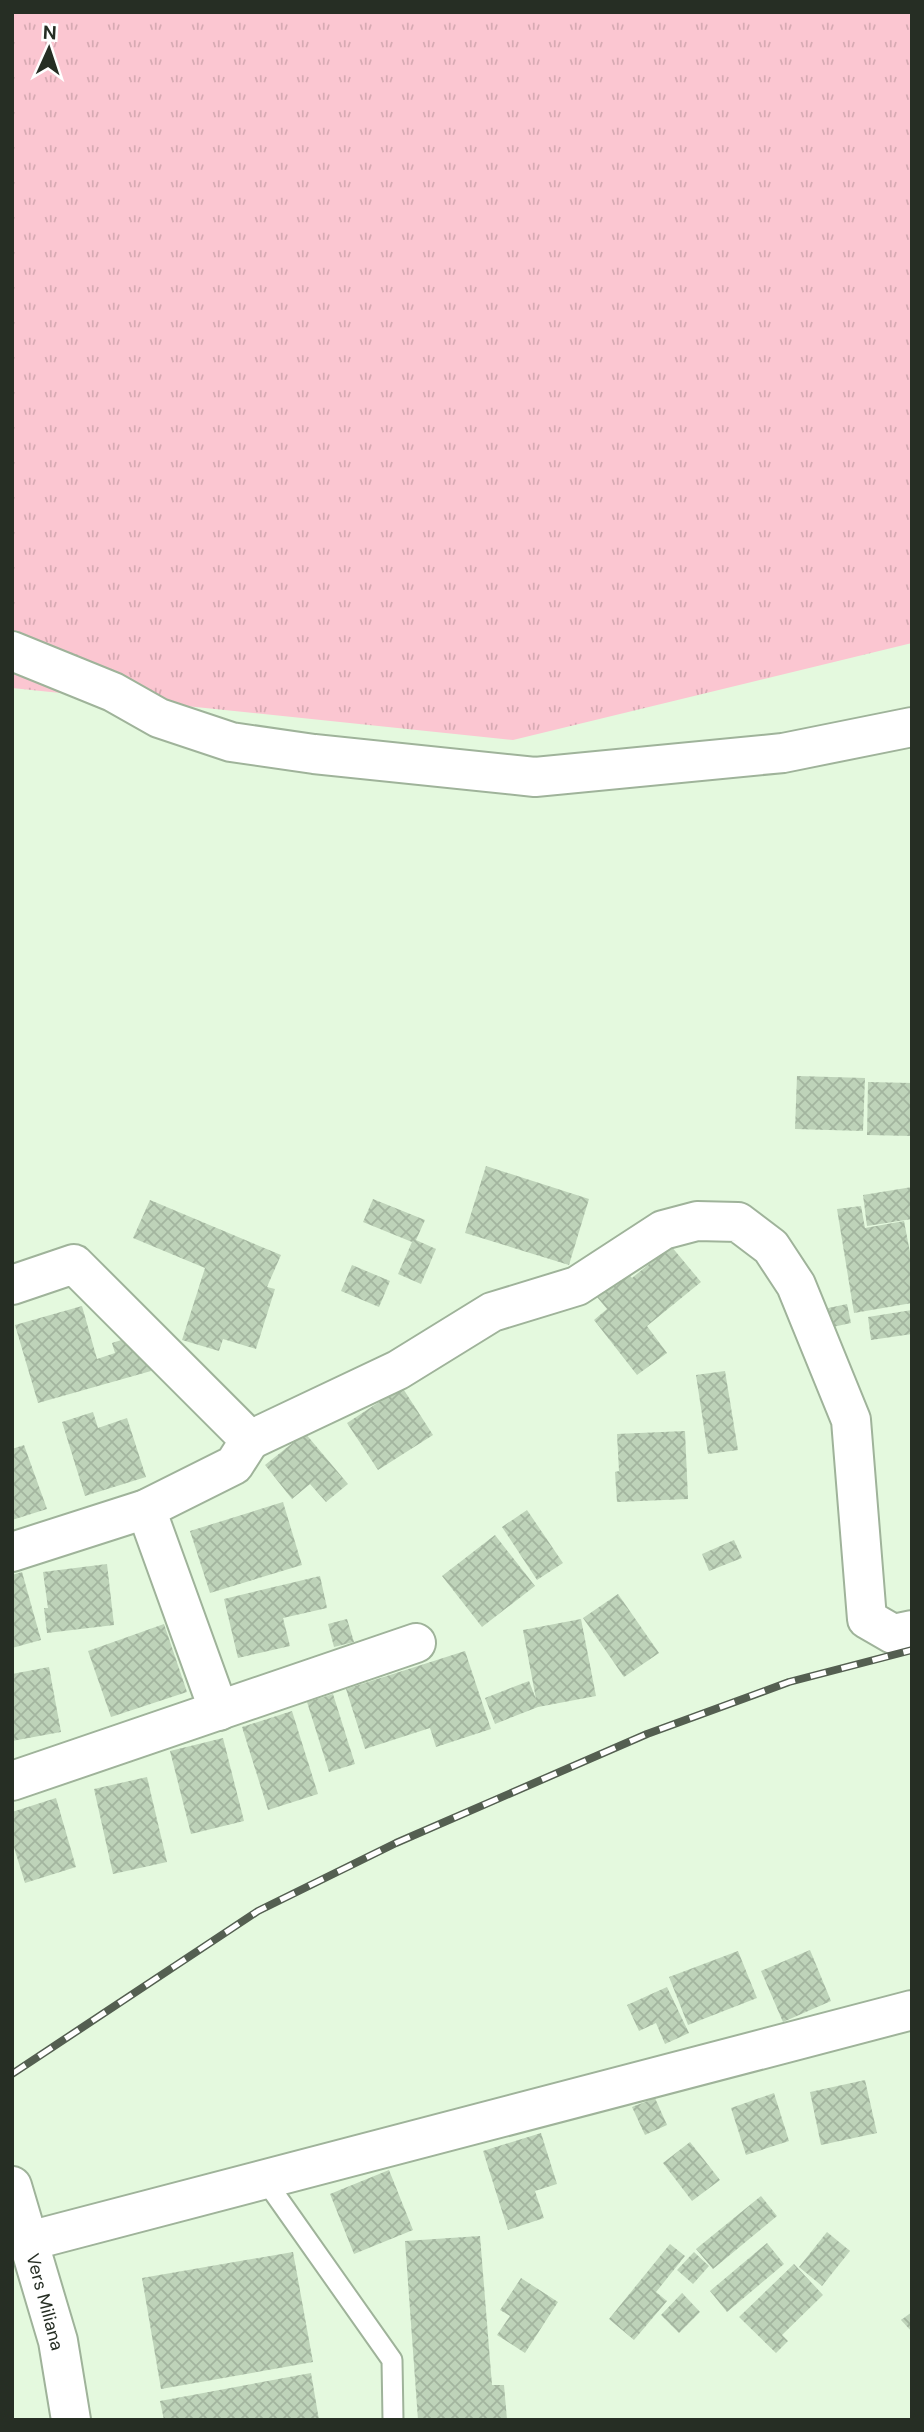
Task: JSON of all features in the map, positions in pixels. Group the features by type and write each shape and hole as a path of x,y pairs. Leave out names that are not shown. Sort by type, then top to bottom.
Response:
{"street":[{"path":"12,650 113,692 159,718 231,741 314,754 535,777 783,753 912,727"},
{"path":"12,1552 146,1509 234,1465 250,1440 398,1370 492,1312 577,1286 663,1230 698,1222 738,1222 771,1247 796,1285 851,1420 867,1619 893,1634 912,1630"},
{"path":"12,1285 74,1264 250,1440"},
{"path":"146,1509 219,1711"},
{"path":"12,1781 416,1643"},
{"path":"29,2241 912,2010"},
{"name":"Vers Miliana","path":"12,2186 58,2341 71,2420"}],"lane":[{"path":"265,2180 392,2360 393,2420"}],"green space":[{"path":"12,12 912,12 912,643 513,740 12,688"}],"building":[{"path":"797,1076 865,1078 863,1131 795,1129"},
{"path":"868,1082 912,1083 912,1136 867,1135"},
{"path":"486,1166 589,1199 569,1265 465,1233"},
{"path":"912,1187 912,1219 867,1226 863,1195"},
{"path":"373,1199 425,1220 416,1240 436,1249 421,1284 398,1274 412,1242 363,1222"},
{"path":"150,1200 281,1255 267,1287 275,1289 256,1349 223,1339 219,1351 182,1340 205,1268 133,1238"},
{"path":"861,1206 865,1228 904,1221 912,1263 912,1303 854,1313 837,1209"},
{"path":"671,1246 701,1282 647,1326 667,1353 637,1375 594,1320 607,1309 597,1297 627,1272 632,1278"},
{"path":"352,1265 390,1281 379,1307 341,1291"},
{"path":"847,1304 851,1323 828,1328 824,1309"},
{"path":"82,1306 97,1359 115,1353 112,1343 140,1334 151,1371 38,1403 15,1325"},
{"path":"912,1310 912,1334 871,1340 868,1317"},
{"path":"725,1371 738,1450 708,1454 696,1375"},
{"path":"402,1387 433,1435 378,1470 347,1423"},
{"path":"93,1412 98,1428 127,1418 146,1477 85,1496 62,1422"},
{"path":"685,1431 688,1499 617,1502 617,1434"},
{"path":"305,1433 348,1484 326,1502 310,1484 292,1499 265,1465"},
{"path":"24,1445 47,1509 12,1520 12,1449"},
{"path":"283,1502 302,1565 210,1593 190,1531"},
{"path":"527,1510 563,1563 537,1580 502,1527"},
{"path":"495,1535 535,1586 482,1627 442,1576"},
{"path":"734,1540 742,1558 709,1571 702,1554"},
{"path":"107,1564 114,1625 47,1633 44,1608 48,1608 43,1572"},
{"path":"22,1572 41,1640 12,1648 12,1575"},
{"path":"320,1576 327,1608 283,1618 290,1646 238,1658 224,1599"},
{"path":"618,1594 659,1653 624,1677 583,1618"},
{"path":"347,1619 354,1642 334,1647 328,1624"},
{"path":"581,1619 596,1696 538,1707 495,1724 485,1698 529,1681 536,1699 523,1630"},
{"path":"164,1624 187,1692 111,1717 88,1651"},
{"path":"465,1651 491,1729 436,1747 430,1728 365,1749 346,1689"},
{"path":"49,1667 61,1732 12,1741 12,1674"},
{"path":"333,1694 355,1764 329,1772 307,1702"},
{"path":"292,1711 318,1794 268,1810 242,1727"},
{"path":"223,1738 244,1821 191,1834 170,1751"},
{"path":"147,1777 167,1862 113,1874 94,1789"},
{"path":"56,1798 76,1867 25,1883 12,1841 12,1812"},
{"path":"810,1950 831,2001 783,2022 761,1971"},
{"path":"738,1951 757,1998 688,2025 669,1977"},
{"path":"667,1987 689,2033 665,2044 656,2023 639,2031 627,2005"},
{"path":"865,2080 877,2133 821,2145 810,2092"},
{"path":"774,2093 789,2141 746,2155 731,2108"},
{"path":"655,2098 667,2125 645,2135 632,2107"},
{"path":"541,2133 557,2184 535,2191 544,2218 508,2230 483,2151"},
{"path":"690,2142 720,2180 692,2201 663,2163"},
{"path":"389,2170 413,2230 354,2254 330,2194"},
{"path":"761,2196 777,2216 713,2269 696,2249"},
{"path":"827,2232 850,2251 822,2286 799,2267"},
{"path":"480,2236 492,2385 504,2385 507,2420 418,2420 405,2241"},
{"path":"767,2243 784,2264 727,2312 710,2291"},
{"path":"670,2244 685,2256 656,2292 667,2301 634,2340 609,2319"},
{"path":"293,2252 313,2362 161,2389 142,2278"},
{"path":"694,2252 709,2266 693,2284 677,2270"},
{"path":"794,2264 823,2295 782,2335 788,2341 776,2353 739,2317"},
{"path":"521,2278 558,2302 525,2353 497,2335 510,2316 500,2310"},
{"path":"682,2293 700,2312 679,2333 661,2315"},
{"path":"912,2312 912,2332 901,2320"},
{"path":"311,2373 319,2420 164,2420 160,2401"}],"railway":[{"path":"12,2074 258,1911 396,1843 647,1734 789,1682 912,1650"}]}
